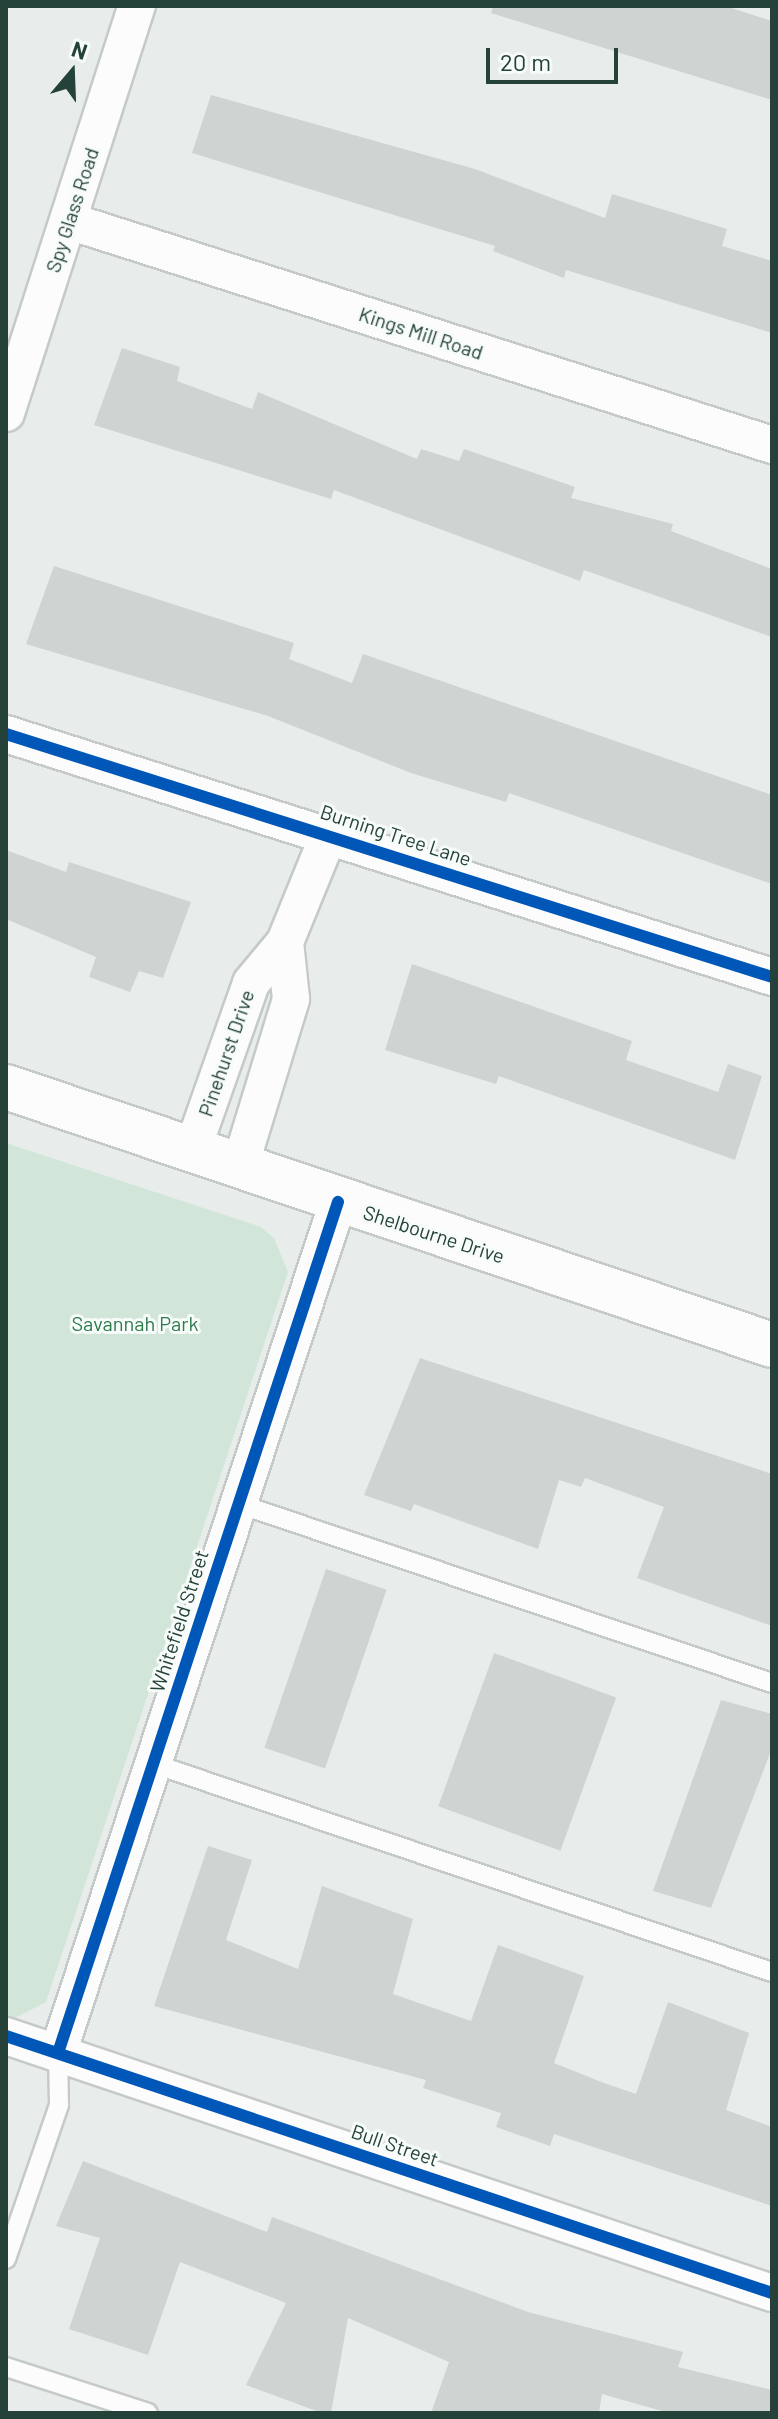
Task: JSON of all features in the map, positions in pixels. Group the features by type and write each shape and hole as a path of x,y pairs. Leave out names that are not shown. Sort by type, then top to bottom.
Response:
{"main road":[{"name":"Shelbourne Drive","path":"6,1087 193,1148 338,1202 772,1345"}],"street":[{"name":"Spy Glass Road","path":"6,413 137,6"},
{"name":"Kings Mill Road","path":"69,221 772,445"},
{"name":"Burning Tree Lane","path":"6,734 772,977"},
{"name":"Pinehurst Drive","path":"193,1148 251,983 285,942 329,834"},
{"path":"240,1166 291,999 285,942"},
{"name":"Whitefield Street","path":"58,2053 338,1202"},
{"name":"Bull Street","path":"6,2036 772,2293"}],"lane":[{"path":"239,1504 772,1683"},
{"path":"154,1764 772,1972"},
{"path":"6,2259 59,2105 58,2053"},
{"path":"6,2367 148,2413"}],"green space":[{"name":"Savannah Park","path":"6,1143 261,1227 274,1238 288,1272 46,2002 13,2019 6,2017"}],"building":[{"path":"493,6 725,6 772,21 772,100 491,13"},
{"path":"211,95 475,169 605,218 612,194 727,229 722,246 772,261 772,333 566,270 564,278 493,251 495,246 192,153"},
{"path":"122,348 180,367 177,381 252,409 258,392 417,459 421,449 459,461 464,449 575,487 571,498 673,524 671,531 772,569 772,637 584,570 580,581 334,490 331,499 94,425"},
{"path":"54,566 294,643 289,659 352,683 363,654 772,795 772,884 509,793 506,802 411,773 268,716 26,644"},
{"path":"6,850 66,872 69,862 191,902 163,978 139,971 130,992 89,977 96,957 6,919"},
{"path":"412,964 632,1041 626,1060 718,1092 728,1064 762,1076 735,1160 499,1076 496,1084 385,1050"},
{"path":"420,1358 772,1474 772,1626 637,1578 664,1507 585,1478 581,1487 559,1480 538,1549 414,1504 411,1511 364,1495"},
{"path":"326,1569 387,1590 325,1769 264,1748"},
{"path":"494,1653 616,1697 560,1851 438,1806"},
{"path":"721,1700 772,1714 772,1748 711,1908 653,1891"},
{"path":"208,1846 252,1860 226,1940 298,1969 322,1886 413,1919 393,1994 471,2021 498,1945 584,1976 554,2063 604,2083 636,2094 668,2002 749,2033 726,2110 772,2127 772,2206 554,2134 550,2146 496,2127 501,2113 423,2088 426,2080 154,2006"},
{"path":"83,2161 267,2232 272,2217 528,2312 683,2352 678,2367 772,2390 772,2413 669,2413 602,2394 599,2413 431,2413 449,2362 348,2318 331,2413 322,2413 246,2385 286,2303 180,2262 148,2355 69,2329 100,2238 56,2226"}],"cycle path":[{"path":"6,734 772,977"},
{"path":"58,2053 338,1202"},
{"path":"6,2036 772,2293"}]}
